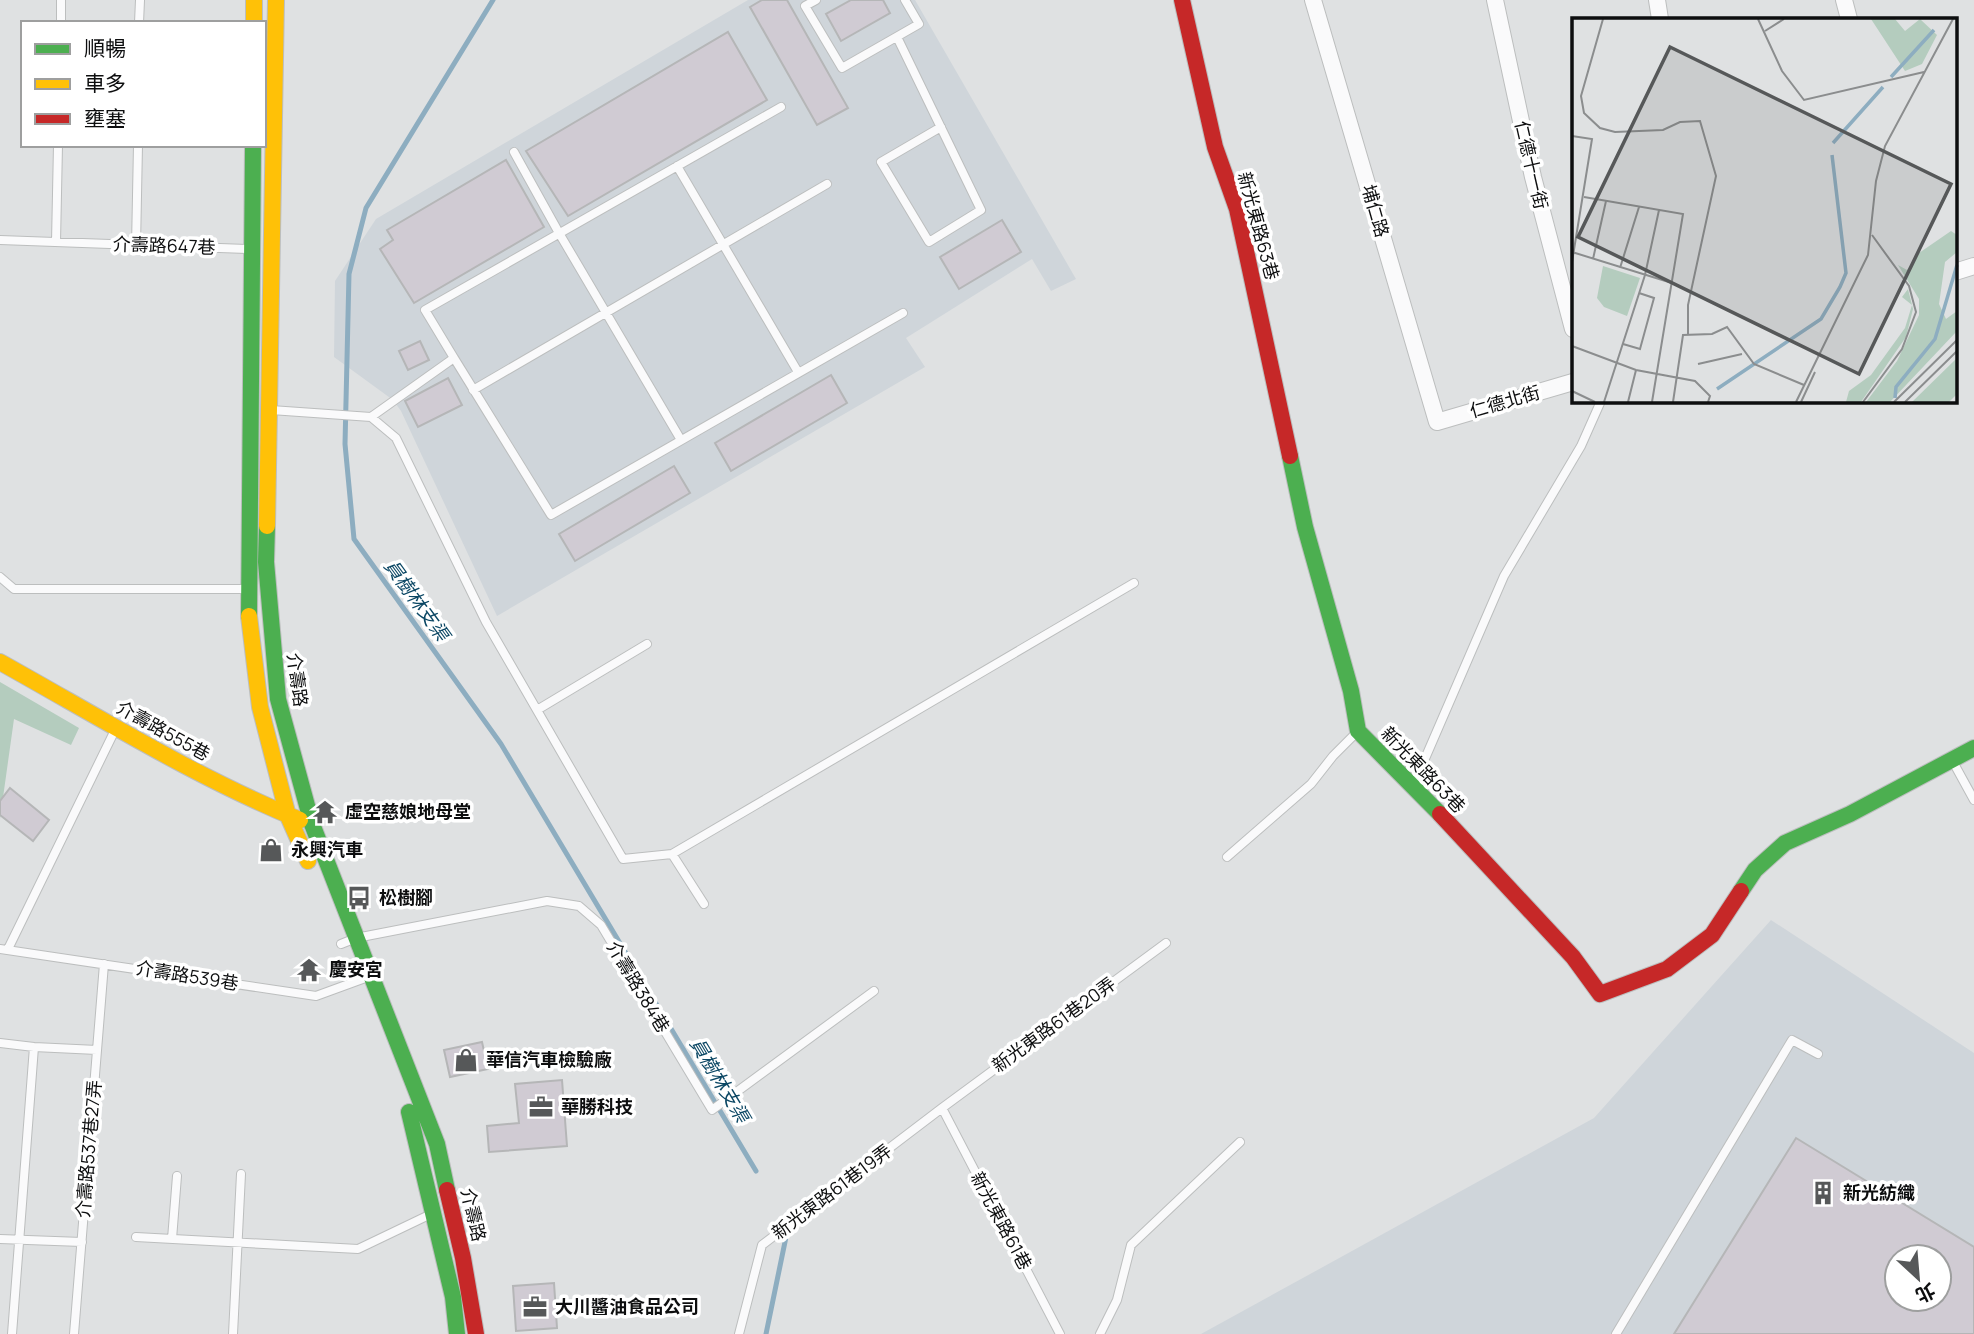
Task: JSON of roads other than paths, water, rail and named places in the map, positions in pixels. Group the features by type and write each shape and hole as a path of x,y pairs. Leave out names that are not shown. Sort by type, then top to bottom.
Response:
{"main road":[{"path":"254,0 254,21"},
{"name":"介壽路","path":"276,0 266,562 278,699 345,938 437,1144 463,1258 476,1334"},
{"name":"新光東路63巷","path":"1182,0 1215,147 1237,209 1304,527 1341,652 1358,730 1413,785 1573,957 1600,994 1667,970 1712,935 1755,870 1785,843 1850,814 1974,748"},
{"path":"253,147 249,589 260,707 288,816 316,882"},
{"name":"介壽路555巷","path":"0,662 199,773 288,816 312,824"},
{"name":"介壽路","path":"364,979 412,1118 453,1297 457,1334"}],"street":[{"name":"埔仁路","path":"1312,0 1437,422"},
{"name":"仁德十一街","path":"1495,0 1532,177 1572,325"},
{"path":"1657,0 1660,18"},
{"path":"1844,0 1849,18"},
{"path":"1956,272 1974,266"},
{"name":"仁德北街","path":"1437,422 1572,382"}],"lane":[{"path":"61,0 61,21"},
{"path":"139,21 140,0"},
{"path":"816,0 805,6 842,68 919,24 905,0"},
{"path":"897,37 939,124 945,136 951,148 981,210 929,242 881,162 917,141 929,134 941,127"},
{"path":"781,107 425,310 551,515 902,313"},
{"path":"56,242 58,147"},
{"path":"136,246 138,147"},
{"path":"514,152 681,440"},
{"path":"677,166 798,372"},
{"path":"473,390 827,184"},
{"name":"介壽路647巷","path":"0,240 271,252"},
{"path":"371,417 454,358"},
{"path":"1413,785 1504,576 1581,446 1601,402"},
{"path":"250,410 371,417 396,438 486,622 623,859 672,854 1134,583"},
{"path":"0,577 14,589 249,589"},
{"path":"537,709 647,644"},
{"path":"4,949 117,727"},
{"path":"1227,857 1311,785 1333,756 1358,730"},
{"path":"1952,760 1974,800"},
{"path":"672,854 704,904"},
{"name":"介壽路384巷","path":"345,938 547,901 579,906 601,925 712,1110 874,991"},
{"name":"新光東路61巷20弄","path":"942,1108 1166,943"},
{"name":"介壽路539巷","path":"4,949 316,996 364,979"},
{"name":"介壽路537巷27弄","path":"74,1334 104,964"},
{"path":"1616,1334 1792,1040 1818,1054"},
{"path":"0,1043 97,1050"},
{"path":"12,1334 34,1047"},
{"name":"新光東路61巷19弄","path":"739,1334 762,1245 942,1108"},
{"name":"新光東路61巷","path":"942,1108 1060,1334"},
{"path":"1100,1334 1116,1300 1131,1245 1240,1142"},
{"path":"233,1334 241,1174"},
{"path":"172,1239 177,1176"},
{"path":"136,1237 358,1249 451,1206"},
{"path":"0,1239 82,1242"}],"waterway":[{"name":"員樹林支渠","path":"493,0 366,208 349,274 345,444 354,539 501,744 756,1171"},
{"name":"員樹林支渠","path":"766,1334 786,1237"}],"place":[{"name":"虛空慈娘地母堂","path":"325,812"},
{"name":"永興汽車","path":"271,850"},
{"name":"松樹腳","path":"359,898"},
{"name":"慶安宮","path":"309,970"},
{"name":"華信汽車檢驗廠","path":"466,1060"},
{"name":"華勝科技","path":"541,1107"},
{"name":"新光紡織","path":"1823,1193"},
{"name":"大川醬油食品公司","path":"535,1307"}]}
